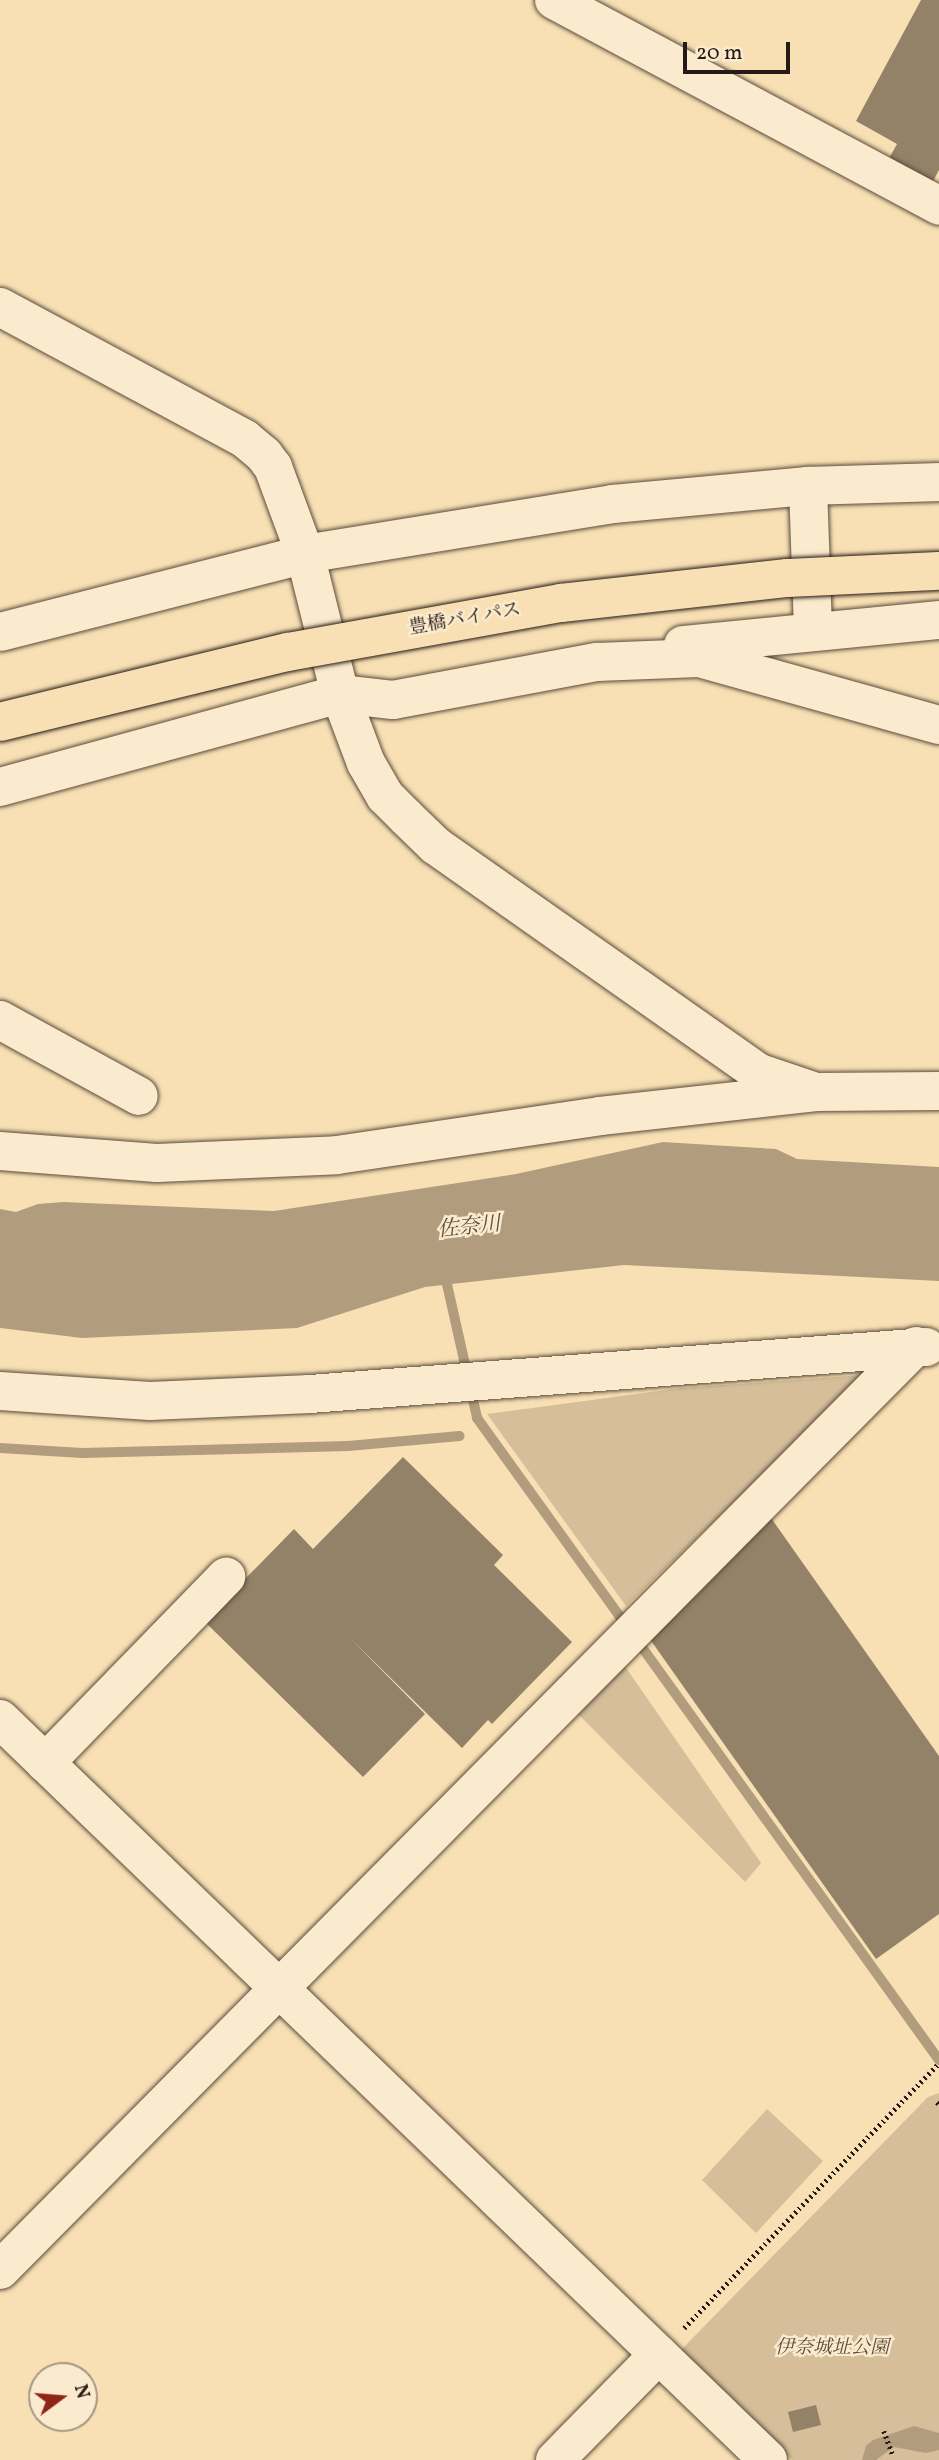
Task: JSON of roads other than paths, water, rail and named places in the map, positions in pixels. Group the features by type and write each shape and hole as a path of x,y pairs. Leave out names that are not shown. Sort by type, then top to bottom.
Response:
{"highway":[{"name":"豊橋バイパス","path":"0,722 288,652 561,603 788,578 939,571"},
{"name":"豊橋バイパス","path":"0,743 295,673 565,624 790,600 939,594"}],"street":[{"path":"554,0 939,206"},
{"path":"0,307 245,439 264,455 273,467 305,554 340,694 366,763 385,796 436,846 757,1072 816,1093"},
{"path":"0,632 305,554 613,504 808,486 939,482"},
{"path":"808,486 813,629"},
{"path":"0,787 340,694 393,700 704,641 813,629 939,620"},
{"path":"597,662 699,658 939,725"},
{"path":"0,1020 139,1096"},
{"path":"0,1151 157,1163 337,1155 600,1116 816,1093 939,1091"},
{"path":"0,1391 150,1401 310,1394 566,1378 928,1348"},
{"path":"0,2270 276,1989 928,1348"},
{"path":"45,1763 226,1577"},
{"path":"0,1719 276,1989 768,2460"},
{"path":"555,2460 659,2354"}],"water":[{"name":"佐奈川","path":"663,1142 776,1149 797,1159 939,1167 939,1281 624,1265 425,1287 297,1328 82,1338 0,1328 0,1209 16,1212 38,1204 63,1202 274,1211 516,1174"},
{"path":"914,2426 939,2433 939,2450 926,2453 894,2447 876,2460 862,2460 866,2446 873,2440"}],"waterway":[{"path":"444,1271 477,1418 939,2060"},
{"path":"0,1448 82,1453 348,1446 460,1436"}],"park label":[{"name":"伊奈城址公園","path":"832,2349"}]}
